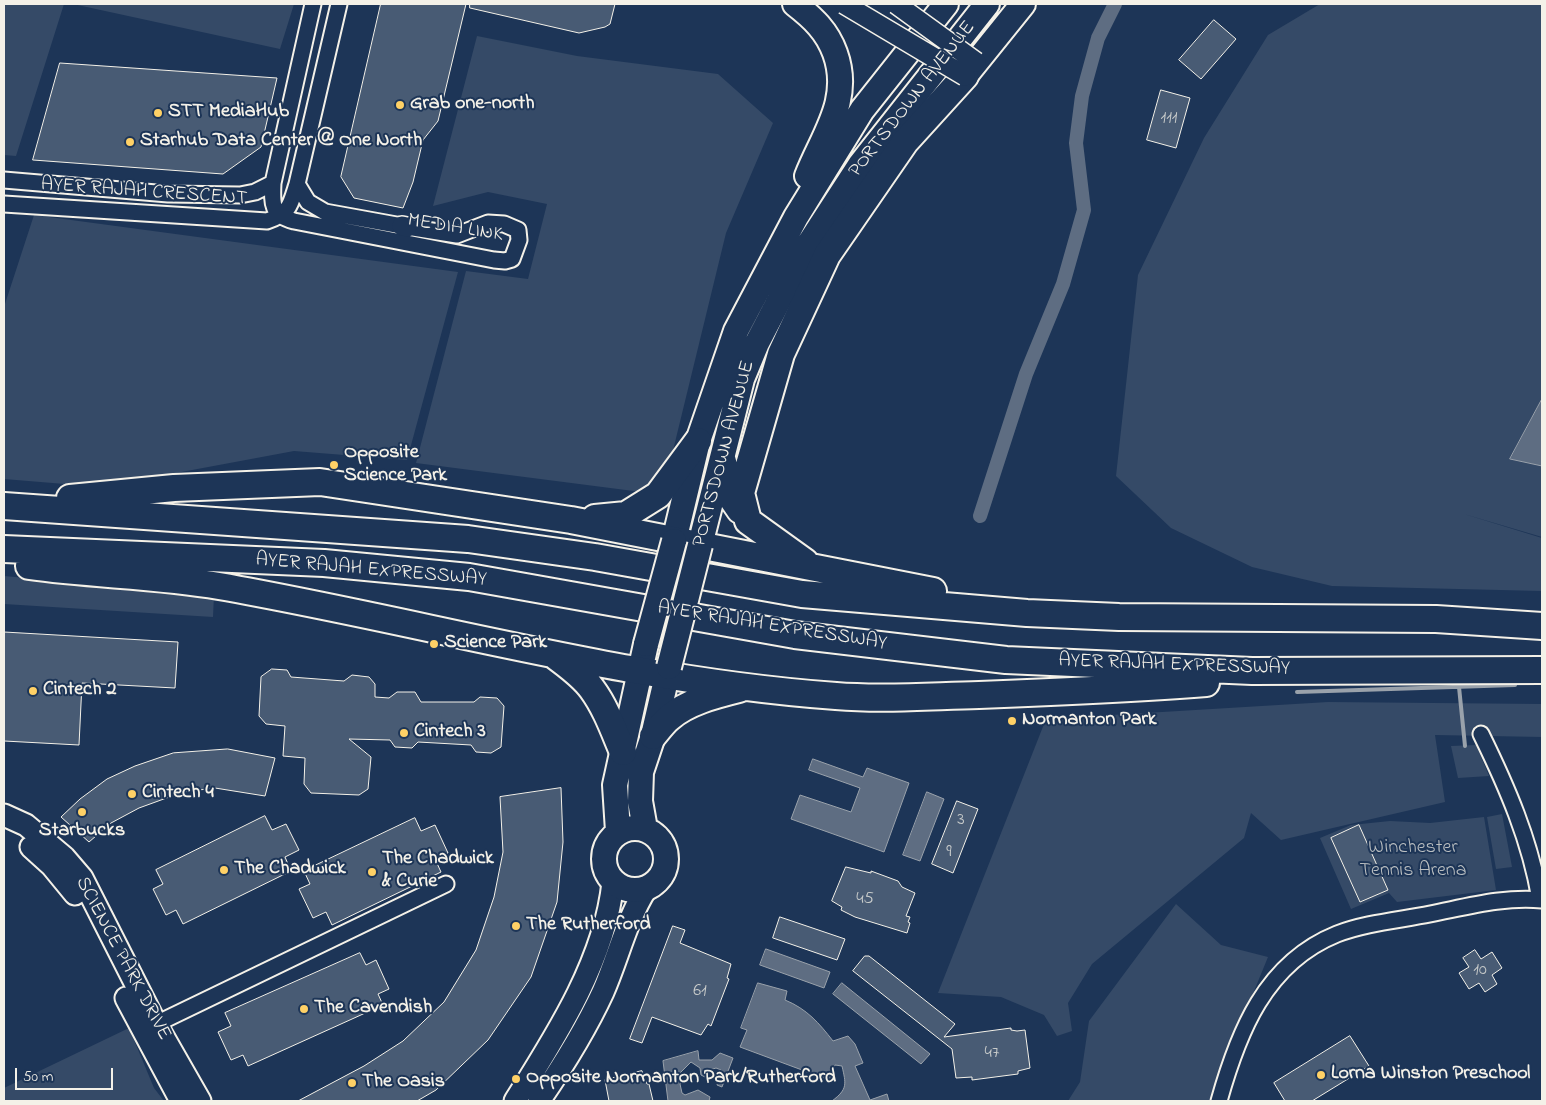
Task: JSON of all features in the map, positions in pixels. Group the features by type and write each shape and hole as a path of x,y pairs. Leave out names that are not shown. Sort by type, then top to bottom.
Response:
{"highway":[{"path":"795,4 816,21 829,38 840,70 842,88 826,134 803,186 796,217"},
{"name":"PORTSDOWN AVENUE","path":"641,666 698,441 736,331 796,217 862,110 946,4"},
{"name":"PORTSDOWN AVENUE","path":"668,670 723,462 742,379 757,343 808,245 860,165 987,4"},
{"path":"748,521 741,492 781,354 827,255 905,142 970,69 1023,4"},
{"path":"572,520 626,516 658,494 698,441"},
{"path":"723,462 731,497 748,521 766,537 815,569"},
{"path":"4,505 174,488 320,482 572,520 815,569 893,582 1026,613"},
{"name":"AYER RAJAH EXPRESSWAY","path":"4,505 468,539 595,557 802,594 1026,613 1119,617 1436,618 1542,626"},
{"name":"AYER RAJAH EXPRESSWAY","path":"4,549 324,563 469,577 814,637 1006,660 1252,671 1542,670"},
{"path":"4,562 217,586 551,653 668,670 746,688 841,697 1152,688 1230,681 1252,671"},
{"path":"551,653 578,674 592,688 610,721 623,752"},
{"path":"618,831 615,785 641,666"},
{"path":"645,829 640,801 641,772 653,736 668,670"},
{"path":"653,736 669,718 682,709 712,696 746,688"},
{"path":"633,827 645,829 656,837 664,849 666,862 661,875 654,884 646,889 634,891 621,888 613,882 607,872 605,859 610,841 618,831 633,827"}],"main road":[{"name":"SCIENCE PARK DRIVE","path":"4,815 26,825 64,857 82,878 156,1024 200,1101"},
{"name":"SCIENCE PARK DRIVE","path":"4,829 17,835 52,866 70,886 81,904 142,1030 181,1101"},
{"path":"515,1101 557,1034 585,977 607,916 613,882"},
{"path":"539,1101 578,1044 603,991 636,904 646,889"}],"street":[{"path":"313,4 272,183 272,204 280,216 289,209 297,184 339,4"},
{"path":"844,4 970,69"},
{"path":"896,4 970,69"},
{"path":"4,180 168,194 222,195 255,192 272,183"},
{"name":"MEDIA LINK","path":"280,216 302,223 460,255 500,261 512,259 519,240 518,230 504,224 488,223 457,235 325,212 308,202 297,184"},
{"name":"AYER RAJAH CRESCENT","path":"4,204 261,221 280,216"},
{"path":"1218,1101 1226,1074 1250,1014 1270,983 1311,948 1337,934 1369,926 1504,900 1541,899 1520,821 1481,734"},
{"path":"156,1024 446,884"}],"green space":[{"path":"4,4 64,4 16,156 4,155"},
{"path":"73,4 294,4 280,49"},
{"path":"1320,4 1542,4 1542,399 1510,459 1542,466 1542,537 1464,514 1542,538 1542,591 1332,586 1252,567 1171,528 1116,476 1138,275 1204,138 1268,35"},
{"path":"477,36 577,56 718,74 773,123 726,233 668,471 649,493 416,463 466,271 528,279 547,204 488,192 433,206"},
{"path":"34,215 458,272 407,460 294,451 101,487 4,479 4,307"},
{"path":"4,576 214,595 213,617 4,604"},
{"path":"1328,702 1542,704 1542,737 1435,735 1445,802 1281,840 1251,813 1244,838 1092,964 1068,1003 1072,1031 1057,1036 1044,1015 1001,997 938,993 1046,719"},
{"path":"1476,745 1489,776 1458,778 1451,746"},
{"path":"1502,814 1512,867 1496,869 1487,817"},
{"name":"Winchester Tennis Arena","path":"1484,817 1496,890 1397,902 1389,893 1351,909 1320,838 1351,825 1390,821 1430,823"},
{"path":"1176,904 1221,945 1268,957 1209,1101 1068,1101 1080,1082 1089,1021"},
{"path":"129,1028 154,1088 164,1101 4,1101 4,1088"}],"shaded area":[{"path":"1542,399 1542,466 1510,459"},
{"path":"813,759 863,777 867,768 909,783 884,852 791,819 800,795 851,812 860,788 809,770"},
{"path":"927,792 944,799 920,861 903,855"},
{"path":"766,949 830,972 824,988 760,965"},
{"path":"758,983 787,991 785,1000 812,1017 833,1041 848,1036 855,1044 863,1063 855,1066 870,1100 887,1094 889,1101 832,1101 841,1093 844,1086 842,1066 835,1065 829,1080 740,1047 747,1030 741,1028"},
{"path":"842,983 930,1054 921,1064 833,994"},
{"path":"698,1051 699,1060 712,1060 720,1053 733,1058 722,1087 717,1085 721,1070 716,1068 707,1071 707,1078 701,1075 700,1068 691,1062 678,1075 683,1081 680,1084 682,1093 685,1095 698,1090 710,1097 709,1101 668,1101 663,1061"}],"building":[{"name":"Grab one-north","path":"381,4 466,4 438,121 423,140 413,182 403,208 354,198 341,177"},
{"path":"470,4 615,4 610,24 579,33 470,8"},
{"path":"1214,20 1236,39 1201,79 1179,60"},
{"name":"STT MediaHub","path":"60,63 277,78 261,147 223,174 33,160"},
{"path":"1161,90 1190,98 1176,148 1147,140"},
{"name":"Cintech 2","path":"4,632 178,642 175,688 82,683 79,745 4,741"},
{"name":"Cintech 3","path":"272,669 287,670 291,677 344,681 352,675 369,677 375,684 375,697 389,698 397,692 415,692 421,702 474,702 480,697 497,698 504,706 501,747 491,753 476,752 471,745 418,742 412,748 395,747 390,740 349,739 371,757 368,789 359,795 311,793 304,784 305,758 283,756 285,726 266,724 259,716 261,677"},
{"name":"Cintech 4","path":"228,749 275,758 265,796 215,788 183,792 139,808 111,823 89,842 61,817 80,799 107,779 135,766 173,753"},
{"name":"The Rutherford","path":"561,788 563,842 557,902 531,977 488,1040 436,1090 417,1101 298,1101 364,1066 403,1041 444,1002 476,950 494,897 503,852 500,797"},
{"path":"957,801 978,809 953,873 932,864"},
{"name":"The Chadwick","path":"265,816 272,830 286,824 299,850 285,857 291,871 183,924 176,910 166,915 153,889 163,884 156,870"},
{"name":"The Chadwick & Curie","path":"415,818 421,831 435,825 448,853 435,859 441,872 332,925 326,912 313,918 299,889 310,884 304,871"},
{"path":"1359,825 1388,890 1360,902 1331,838"},
{"path":"846,867 871,873 871,871 898,881 902,887 915,893 906,916 910,917 907,933 855,917 841,910 842,907 832,901"},
{"path":"780,917 845,939 837,960 773,938"},
{"path":"673,926 685,930 680,943 731,964 727,978 729,979 711,1026 708,1024 701,1035 652,1017 642,1043 630,1039"},
{"path":"1475,950 1481,959 1492,952 1502,968 1492,975 1497,984 1485,992 1479,983 1469,989 1459,973 1469,967 1463,958"},
{"name":"The Cavendish","path":"360,953 366,965 376,960 389,989 378,994 383,1005 248,1066 243,1055 231,1060 218,1032 231,1026 225,1013"},
{"path":"865,956 869,956 955,1024 944,1037 1011,1028 1011,1030 1017,1031 1025,1030 1030,1068 1018,1071 1018,1074 972,1080 972,1077 956,1078 952,1049 853,971"},
{"name":"Lorna Winston Preschool","path":"1350,1036 1369,1066 1312,1101 1285,1101 1274,1083"},
{"path":"642,1071 647,1084 649,1084 653,1101 609,1101 605,1080"}],"waterway":[{"path":"980,516 1026,374 1063,284 1084,210 1076,143 1082,96 1098,38 1115,4"},
{"path":"1297,692 1515,685"},
{"path":"1459,687 1465,746"}],"place":[{"name":"Grab one-north","path":"400,105"},
{"name":"STT MediaHub","path":"158,113"},
{"name":"Starhub Data Center @ One North","path":"130,142"},
{"name":"Opposite Science Park","path":"334,465"},
{"name":"Science Park","path":"434,644"},
{"name":"Cintech 2","path":"33,691"},
{"name":"Normanton Park","path":"1012,721"},
{"name":"Cintech 3","path":"404,733"},
{"name":"Cintech 4","path":"132,794"},
{"name":"Starbucks","path":"82,812"},
{"name":"The Chadwick","path":"224,870"},
{"name":"The Chadwick & Curie","path":"372,872"},
{"name":"The Rutherford","path":"516,926"},
{"name":"The Cavendish","path":"304,1009"},
{"name":"Lorna Winston Preschool","path":"1321,1075"},
{"name":"Opposite Normanton Park/Rutherford","path":"516,1079"},
{"name":"The Oasis","path":"352,1083"}]}
